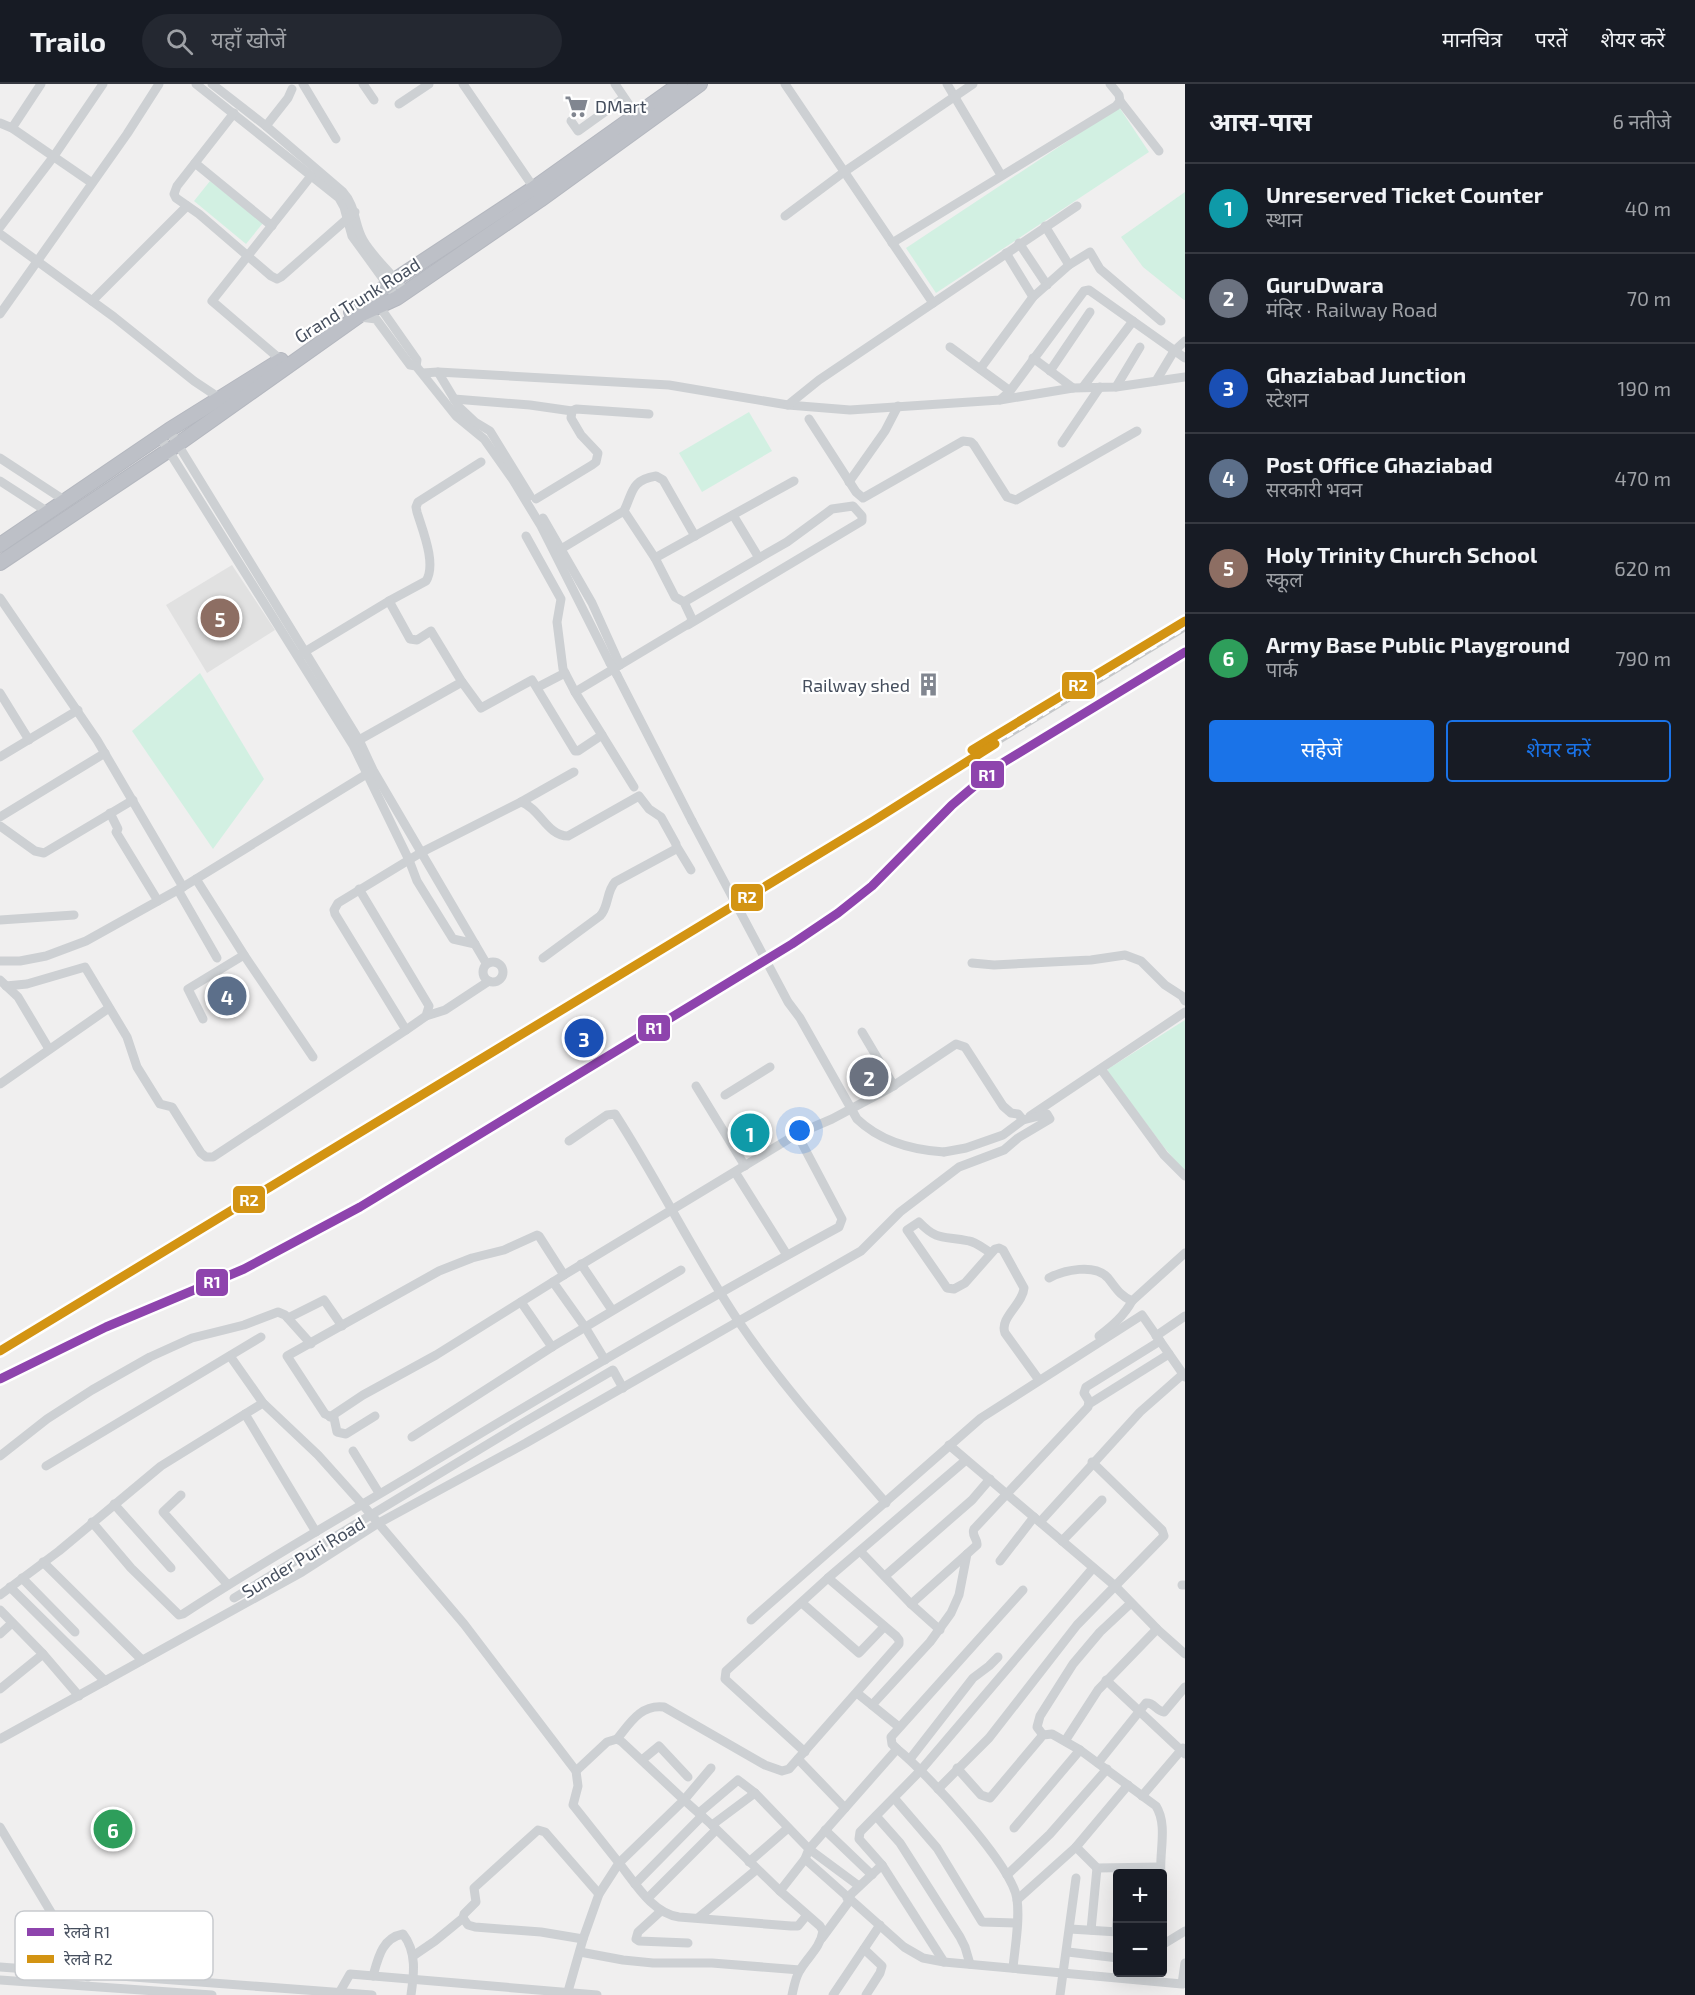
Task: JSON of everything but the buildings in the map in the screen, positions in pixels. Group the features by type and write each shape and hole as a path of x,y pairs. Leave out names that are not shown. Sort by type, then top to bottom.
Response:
{"highway":[{"name":"Grand Trunk Road","path":"3,540 164,434 375,301 401,295 540,200 700,84"},
{"name":"Grand Trunk Road","path":"0,563 173,447 357,317 392,282 534,188 636,116 674,86"}],"street":[{"path":"12,128 41,84"},
{"path":"0,227 54,156 103,84"},
{"path":"0,314 159,84"},
{"path":"196,84 339,198 351,215"},
{"path":"212,84 344,192 349,199 352,236 401,295"},
{"path":"303,84 336,139"},
{"path":"399,104 429,84"},
{"path":"463,84 534,188"},
{"path":"615,84 636,116"},
{"path":"785,84 933,303"},
{"path":"947,84 1001,175"},
{"path":"785,216 844,172 973,84"},
{"path":"1110,84 1119,95 1120,101 1159,151"},
{"path":"368,86 374,100"},
{"path":"266,126 288,98 292,89"},
{"path":"571,121 578,131 624,98"},
{"path":"892,243 1116,106 1120,101"},
{"path":"234,113 174,189 176,198 277,279 351,215"},
{"path":"0,123 12,128 92,183"},
{"path":"195,163 272,226"},
{"path":"281,360 212,302 311,176"},
{"path":"92,301 187,206"},
{"path":"788,405 819,380 1077,206"},
{"path":"1045,226 1069,265"},
{"path":"0,234 145,340 194,381 221,399"},
{"path":"1019,243 1047,285"},
{"path":"980,369 1034,297 1069,265 1090,252 1100,269 1161,321"},
{"path":"1006,253 1034,297"},
{"path":"1000,400 1010,391 1084,291 1089,290 1185,358"},
{"path":"375,301 417,360 420,369 456,416 484,439 541,526 788,1002 800,1018 857,1119 865,1127 890,1141 922,1151 944,1152 966,1148 1003,1135 1185,1012"},
{"path":"1050,371 1090,312"},
{"path":"357,317 376,319 410,365 420,369 438,372 669,385 788,405 850,410 1000,400 1078,387 1116,387 1185,377"},
{"path":"1078,387 1133,321"},
{"path":"1156,381 1174,351 1185,341"},
{"path":"950,347 1010,391"},
{"path":"1116,387 1140,347"},
{"path":"1033,358 1078,387"},
{"path":"438,372 459,407 475,422 490,431 592,603 620,665"},
{"path":"1062,443 1100,387"},
{"path":"454,399 572,411 576,409 649,414"},
{"path":"849,482 885,431 898,406"},
{"path":"536,499 592,465 598,458 598,453 581,435 571,418 572,411"},
{"path":"809,419 858,496 863,498 963,441 968,441 974,445 1007,497 1016,500 1137,431"},
{"path":"164,434 301,654 353,745 422,852 486,963"},
{"path":"0,458 64,500"},
{"path":"301,654 426,581 429,577 430,565 416,507 418,502 480,462"},
{"path":"561,549 624,511 632,490 638,483 656,476 663,480 695,536"},
{"path":"655,558 794,481"},
{"path":"0,482 48,512"},
{"path":"575,692 862,521 862,516 853,506 832,509 787,543 684,602"},
{"path":"624,511 655,558 675,597 684,602 692,619 688,625"},
{"path":"733,515 759,558"},
{"path":"526,536 561,599 558,629 565,673 634,787"},
{"path":"3,540 17,551"},
{"path":"0,598 105,753 133,800 217,958"},
{"path":"389,601 410,639 417,640 431,631 481,708 532,680 575,751 602,735"},
{"path":"301,654 359,740 370,772 417,881 453,939 475,944"},
{"path":"538,687 565,673"},
{"path":"359,740 462,682"},
{"path":"0,693 29,740"},
{"path":"0,756 78,710"},
{"path":"0,817 105,753"},
{"path":"0,961 20,962 72,948 196,879 370,772"},
{"path":"406,1030 334,910 338,903 422,852 521,802 574,772"},
{"path":"521,802 528,805 555,831 568,836 639,796 649,809 661,817 691,870"},
{"path":"1,829 35,851 44,853 133,800"},
{"path":"110,813 118,829 116,832 158,901"},
{"path":"543,958 604,912 609,892 615,882 675,851 677,847"},
{"path":"196,879 313,1057"},
{"path":"359,889 427,1001 429,1006 426,1016"},
{"path":"0,921 74,915"},
{"path":"203,1019 188,989 244,955"},
{"path":"972,963 994,965 1091,960 1125,955 1141,961 1185,1001"},
{"path":"497,962 507,973 498,981 489,981 484,978 482,970 486,963 497,962"},
{"path":"3,983 27,984 85,968 127,1037 137,1067 160,1104 172,1107 201,1153 206,1157 213,1157 426,1016 445,1010 489,981"},
{"path":"3,983 18,997 49,1049"},
{"path":"0,1084 109,1008"},
{"path":"862,1032 894,1086"},
{"path":"330,1417 363,1395 436,1355 553,1281 797,1134 894,1086 951,1047 960,1045 965,1047 1002,1106 1011,1113 1017,1114 1020,1123"},
{"path":"767,1077 725,1098 770,1067"},
{"path":"1101,1069 1164,1155 1185,1176"},
{"path":"696,1086 745,1166"},
{"path":"568,1141 607,1115 615,1114 739,1321 784,1385 886,1503"},
{"path":"374,1520 534,1439 861,1251 900,1212 959,1167 1004,1150 1018,1138 1050,1119 1047,1114 1020,1123"},
{"path":"92,1522 131,1568 179,1615 183,1614 379,1493 720,1292 838,1227 842,1219 797,1134"},
{"path":"735,1172 787,1255"},
{"path":"991,1253 970,1241 930,1234 919,1222 907,1230 947,1288 959,1288 991,1253 994,1249 1003,1250 1023,1288 1020,1300 1003,1328 1039,1380"},
{"path":"375,1416 346,1434 338,1432 333,1418 325,1414 287,1356 439,1271 472,1258 504,1250 537,1235 564,1275"},
{"path":"1053,1371 1119,1320 1132,1301 1185,1253"},
{"path":"581,1264 612,1311"},
{"path":"412,1437 552,1347 681,1270"},
{"path":"1049,1278 1060,1273 1094,1270 1106,1276 1123,1297 1132,1301"},
{"path":"553,1281 623,1388"},
{"path":"288,1318 324,1300 342,1326"},
{"path":"521,1302 552,1347"},
{"path":"0,1456 47,1419 92,1390 167,1348 192,1338 244,1325 278,1312 288,1318 311,1344"},
{"path":"751,1620 981,1418 1142,1315 1184,1376 1140,1412 1000,1561"},
{"path":"1089,1404 1084,1393 1086,1387 1184,1319"},
{"path":"46,1466 261,1337"},
{"path":"911,1604 977,1545 973,1535 974,1529 1008,1495 1089,1404 1169,1354"},
{"path":"230,1356 263,1403 318,1455 464,1624 576,1771 578,1786 573,1805 648,1898 669,1916 798,1926 807,1915"},
{"path":"0,1739 302,1572 374,1520 521,1424 613,1370"},
{"path":"0,1595 177,1455 263,1403"},
{"path":"245,1414 316,1532"},
{"path":"949,1446 1114,1585 1185,1654"},
{"path":"353,1450 379,1493"},
{"path":"845,1808 801,1755 725,1679 724,1675 828,1578 966,1460"},
{"path":"938,1789 989,1738 1077,1625 1114,1585 1162,1540 1164,1533 1118,1485 1092,1462"},
{"path":"885,1576 963,1508 990,1479"},
{"path":"180,1495 163,1512 228,1585"},
{"path":"1062,1541 1102,1500"},
{"path":"114,1504 171,1568"},
{"name":"Sunder Puri Road","path":"234,1598 374,1520"},
{"path":"860,1551 911,1604 940,1630"},
{"path":"872,1706 940,1630 959,1595 967,1554"},
{"path":"43,1562 142,1660"},
{"path":"944,1962 882,1865 858,1836 921,1770 1093,1568"},
{"path":"22,1578 75,1632"},
{"path":"576,1771 607,1742 617,1739 634,1717 656,1706 664,1707 775,1770 789,1769 899,1644 896,1636 828,1578"},
{"path":"10,1587 105,1681"},
{"path":"1013,1968 1017,1900 1007,1875 994,1854 938,1789 890,1740 899,1727 1023,1590"},
{"path":"802,1603 859,1653 884,1627"},
{"path":"1043,1735 1037,1727 1040,1716 1073,1664 1100,1632 1131,1603"},
{"path":"0,1610 80,1696"},
{"path":"0,1634 12,1623"},
{"path":"1065,1741 1088,1703 1106,1680 1157,1629"},
{"path":"0,1689 43,1654"},
{"path":"910,1759 973,1678 998,1657"},
{"path":"1106,1680 1184,1750 1142,1796"},
{"path":"1098,1762 1146,1703 1164,1712 1185,1687"},
{"path":"856,1693 899,1727"},
{"path":"957,1768 981,1795 990,1798 1043,1735 1052,1734 1098,1762 1156,1806 1162,1826 1160,1869"},
{"path":"617,1739 756,1870 820,1926 823,1931 822,1938"},
{"path":"642,1761 659,1746 688,1777"},
{"path":"780,1891 825,1830 897,1749"},
{"path":"1014,1828 1080,1750"},
{"path":"568,1994 599,1894 619,1863 684,1800 711,1768"},
{"path":"1007,1875 1050,1834 1107,1769"},
{"path":"635,1884 700,1815 738,1780 788,1828 807,1854 848,1899 904,1947 923,1958 944,1962 1182,1984 1185,1964"},
{"path":"1017,1900 1076,1847 1128,1785"},
{"path":"648,1898 714,1828 755,1794"},
{"path":"894,1798 937,1848 982,1922 1016,1923"},
{"path":"876,1816 900,1843 960,1937 970,1964"},
{"path":"0,1827 50,1911"},
{"path":"749,1862 788,1828"},
{"path":"413,1956 463,1918 476,1902 474,1888 538,1830 545,1832 599,1894"},
{"path":"825,1830 872,1875"},
{"path":"1076,1847 1096,1868 1113,1869"},
{"path":"807,1854 859,1886"},
{"path":"792,1995 800,1970 818,1947 848,1899 882,1865"},
{"path":"1091,1930 1096,1868"},
{"path":"698,1918 756,1870"},
{"path":"1060,1995 1077,1878"},
{"path":"662,1911 638,1932 636,1939 688,1943"},
{"path":"463,1918 468,1925 475,1927 584,1939"},
{"path":"833,1995 880,1925"},
{"path":"1070,1929 1113,1932"},
{"path":"1167,1942 1185,1931"},
{"path":"373,1976 381,1950 394,1936 403,1934 409,1942 413,1956 411,1995"},
{"path":"864,1949 882,1966 866,1995"},
{"path":"580,1952 653,1963 712,1963 800,1970"},
{"path":"1068,1952 1113,1957"},
{"path":"0,1967 15,1968"},
{"path":"338,1994 350,1974 597,1995"},
{"path":"0,1980 67,1990 88,1986 212,1995"},
{"path":"88,1980 88,1986"},
{"path":"163,1980 372,1995"}],"shaded area":[{"path":"232,565 275,630 207,673 166,605"}],"green space":[{"path":"1119,107 1149,152 936,293 906,248"},
{"path":"210,181 263,223 246,244 194,201"},
{"path":"1185,192 1184,300 1143,267 1121,237"},
{"path":"749,412 772,451 702,492 679,453"},
{"path":"200,673 264,779 213,849 132,731"},
{"path":"1185,1020 1185,1172 1163,1146 1108,1069"}],"railway":[{"path":"971,759 1185,629"}],"rail line":[{"name":"R2","path":"972,750 1185,621"},
{"name":"R1","path":"0,1379 106,1327 244,1269 360,1207 792,944 838,913 872,886 952,805 999,765 1185,652"},
{"name":"R2","path":"0,1351 873,821 995,744"}],"place":[{"name":"DMart","path":"577,106"},
{"name":"Holy Trinity Church School","path":"220,618"},
{"name":"Railway shed","path":"928,685"},
{"name":"Post Office Ghaziabad","path":"227,996"},
{"name":"Ghaziabad Junction","path":"584,1038"},
{"name":"GuruDwara","path":"869,1077"},
{"name":"Unreserved Ticket Counter","path":"750,1133"},
{"name":"Army Base Public Playground","path":"113,1829"}]}
